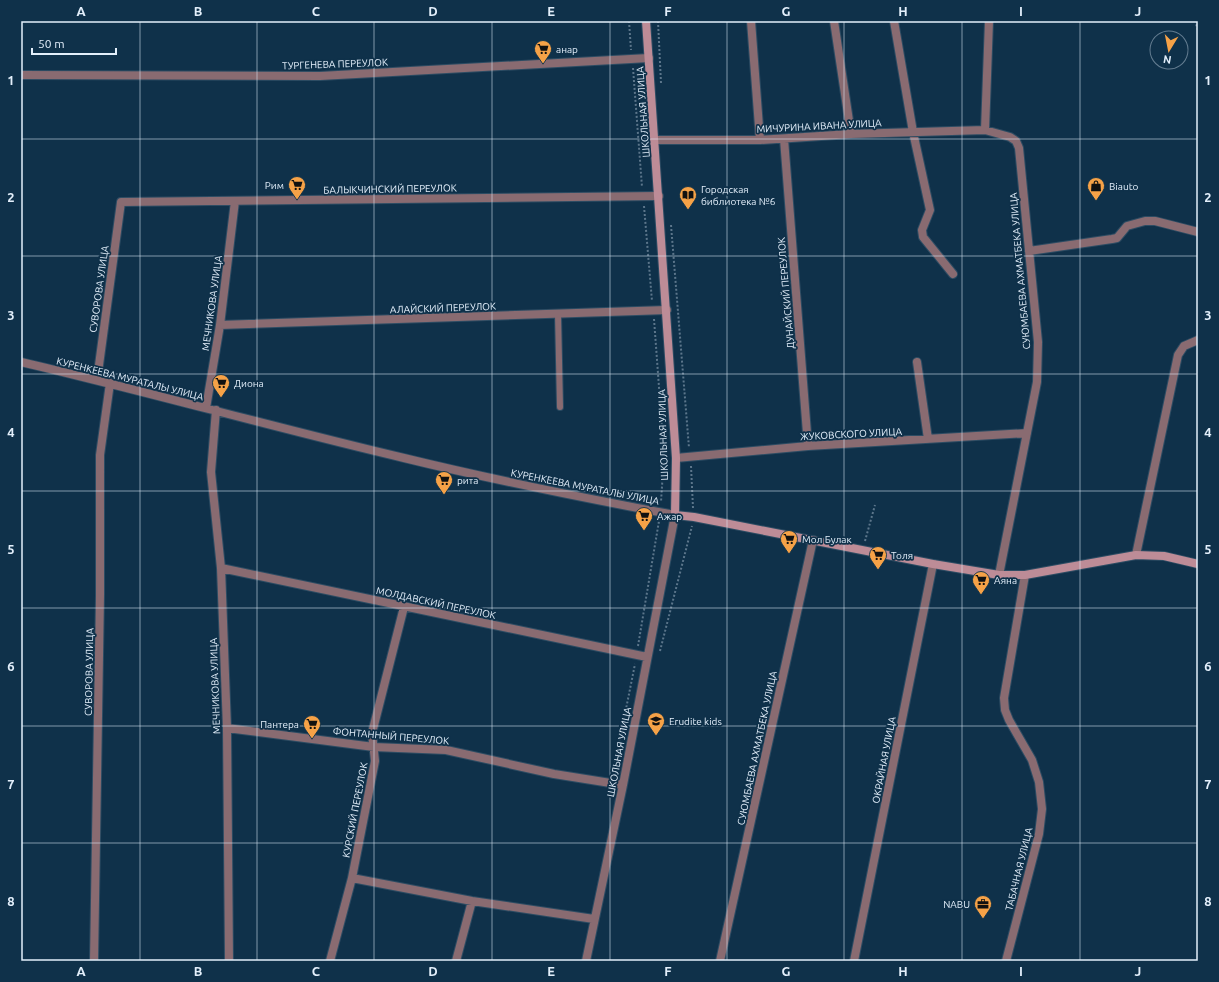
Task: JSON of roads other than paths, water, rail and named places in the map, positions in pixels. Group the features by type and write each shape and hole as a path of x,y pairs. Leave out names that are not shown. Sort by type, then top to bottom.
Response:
{"street":[{"name":"ШКОЛЬНАЯ УЛИЦА","path":"586,961 623,785 675,515 676,458 646,21"},
{"path":"751,21 760,140"},
{"path":"834,21 851,134"},
{"path":"894,21 930,210 922,230 923,237 953,274"},
{"path":"985,130 989,21"},
{"name":"ТУРГЕНЕВА ПЕРЕУЛОК","path":"21,75 320,76 649,58"},
{"name":"МИЧУРИНА ИВАНА УЛИЦА","path":"655,140 760,140 851,134 985,130"},
{"name":"СУЮМБАЕВА АХМАТБЕКА УЛИЦА","path":"985,130 1010,137 1016,141 1018,148 1038,342 1037,382 999,575"},
{"name":"ДУНАЙСКИЙ ПЕРЕУЛОК","path":"784,139 808,446"},
{"name":"БАЛЫКЧИНСКИЙ ПЕРЕУЛОК","path":"121,202 659,196"},
{"name":"МЕЧНИКОВА УЛИЦА","path":"206,408 220,325 235,201"},
{"name":"СУВОРОВА УЛИЦА","path":"96,380 121,202"},
{"path":"1029,251 1117,238 1128,226 1146,221 1155,221 1198,232"},
{"name":"АЛАЙСКИЙ ПЕРЕУЛОК","path":"220,325 667,310"},
{"path":"1136,555 1178,355 1184,346 1198,340"},
{"name":"КУРЕНКЕЕВА МУРАТАЛЫ УЛИЦА","path":"21,362 110,383 412,460 521,485 933,564 999,575 1025,575 1136,555 1164,556 1198,564"},
{"path":"917,362 928,440"},
{"name":"СУВОРОВА УЛИЦА","path":"94,961 100,595 100,455 110,383"},
{"name":"МЕЧНИКОВА УЛИЦА","path":"216,410 211,472 221,568 227,728 229,961"},
{"name":"ЖУКОВСКОГО УЛИЦА","path":"676,458 808,446 1027,433"},
{"name":"СУЮМБАЕВА АХМАТБЕКА УЛИЦА","path":"720,961 813,540"},
{"name":"ОКРАЙНАЯ УЛИЦА","path":"854,961 933,564"},
{"name":"МОЛДАВСКИЙ ПЕРЕУЛОК","path":"221,568 647,658"},
{"name":"ТАБАЧНАЯ УЛИЦА","path":"1006,961 1039,834 1042,809 1039,782 1032,760 1004,710 1004,698 1025,575"},
{"name":"КУРСКИЙ ПЕРЕУЛОК","path":"330,961 352,878 376,761 372,733 404,607"},
{"name":"ФОНТАННЫЙ ПЕРЕУЛОК","path":"227,728 374,747 446,750 554,774 623,785"},
{"path":"352,878 472,901 594,919"},
{"path":"456,961 472,901"}],"lane":[{"path":"558,314 560,407"}],"place":[{"name":"анар","path":"543,64"},
{"name":"Рим","path":"297,200"},
{"name":"Biauto","path":"1096,201"},
{"name":"Городская библиотека №6","path":"688,210"},
{"name":"Диона","path":"221,398"},
{"name":"рита","path":"444,495"},
{"name":"Ажар","path":"644,531"},
{"name":"Мол Булак","path":"789,554"},
{"name":"Толя","path":"878,570"},
{"name":"Аяна","path":"981,595"},
{"name":"Erudite kids","path":"656,736"},
{"name":"Пантера","path":"312,739"},
{"name":"NABU","path":"983,919"}]}
